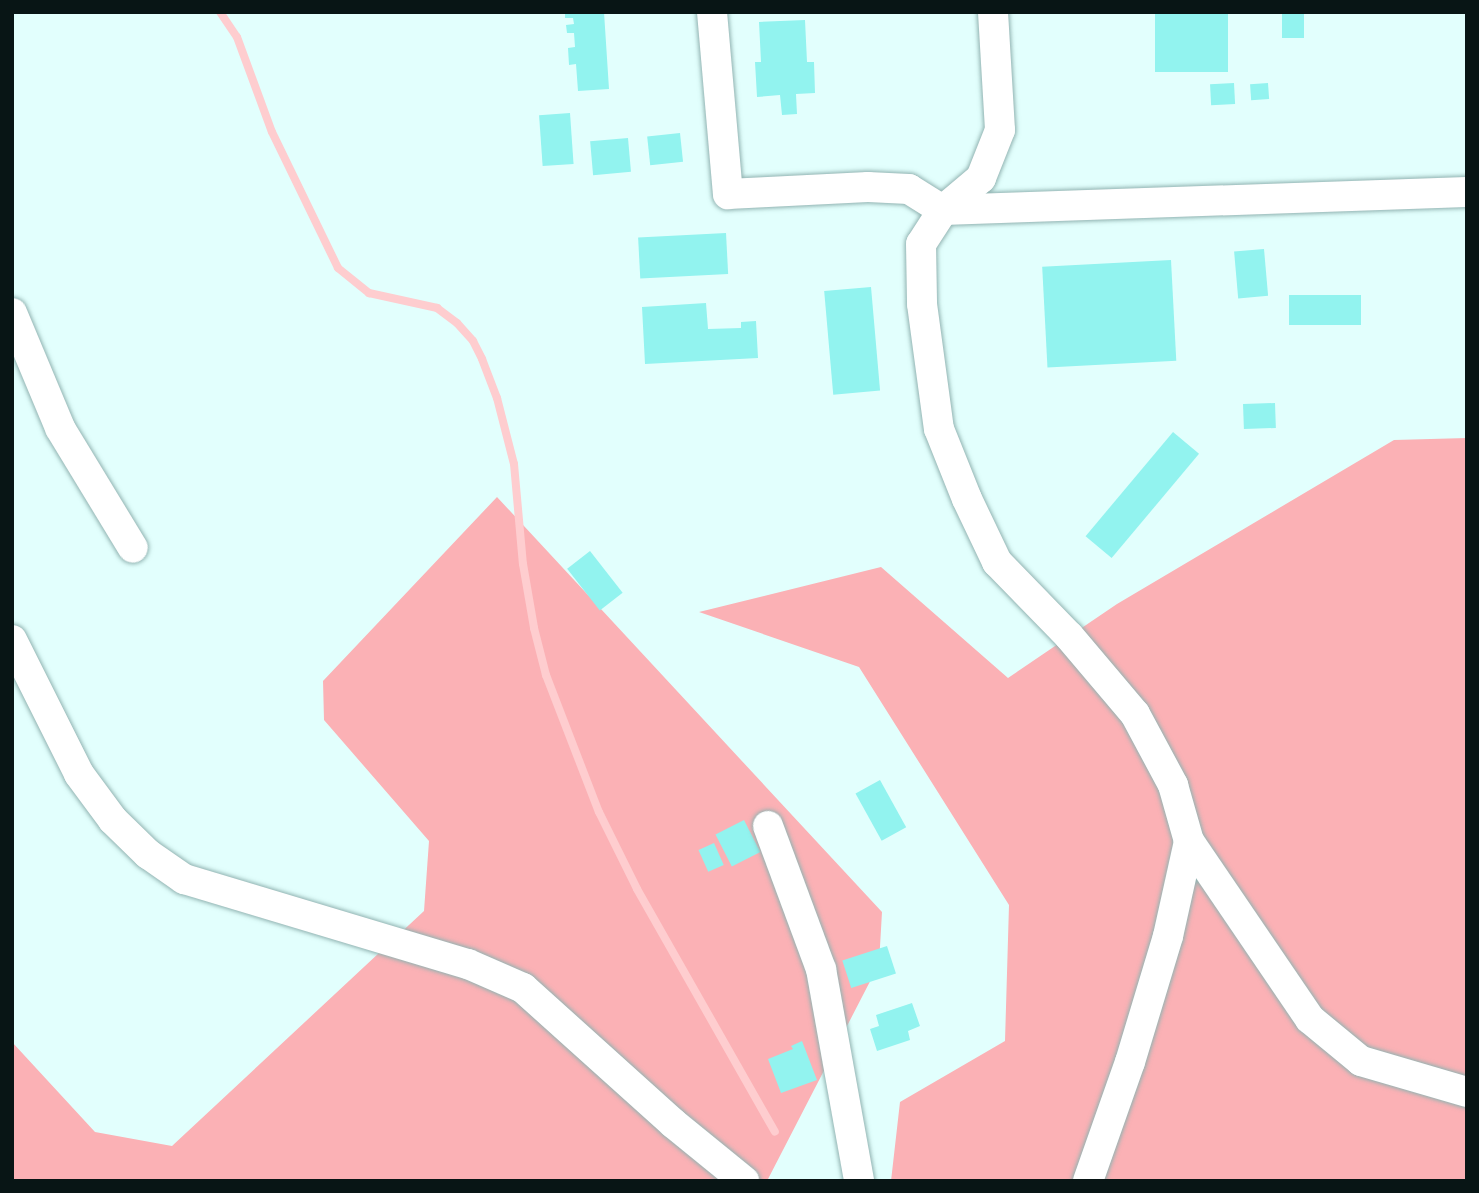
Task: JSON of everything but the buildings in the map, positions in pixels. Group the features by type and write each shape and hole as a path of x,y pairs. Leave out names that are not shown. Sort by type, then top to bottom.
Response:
{"street":[{"path":"712,12 728,194 868,187 909,189 943,210 1467,192"},
{"path":"993,12 1000,130 981,178 943,210 921,244 921,256 922,304 939,429 997,562 1069,636 1135,714 1173,785 1189,841 1310,1018 1361,1061 1467,1092"},
{"path":"12,313 60,428 133,548"},
{"path":"12,640 79,774 113,820 148,854 184,879 468,964 523,988 673,1123 744,1181"},
{"path":"768,826 821,969 859,1181"},
{"path":"1088,1181 1130,1062 1168,936 1189,841"}],"shaded area":[{"path":"1467,438 1467,1181 891,1181 900,1102 1005,1041 1009,905 859,667 699,612 881,567 1008,678 1117,604 1394,440"},
{"path":"497,497 882,912 879,964 767,1181 12,1181 12,1042 95,1132 172,1146 424,911 429,841 324,720 323,681"}],"waterway":[{"path":"220,12 237,37 272,132 338,268 369,293 437,308 457,323 473,341 482,359 497,398 514,464 523,564 534,628 546,675 599,812 637,889 775,1132"}]}
